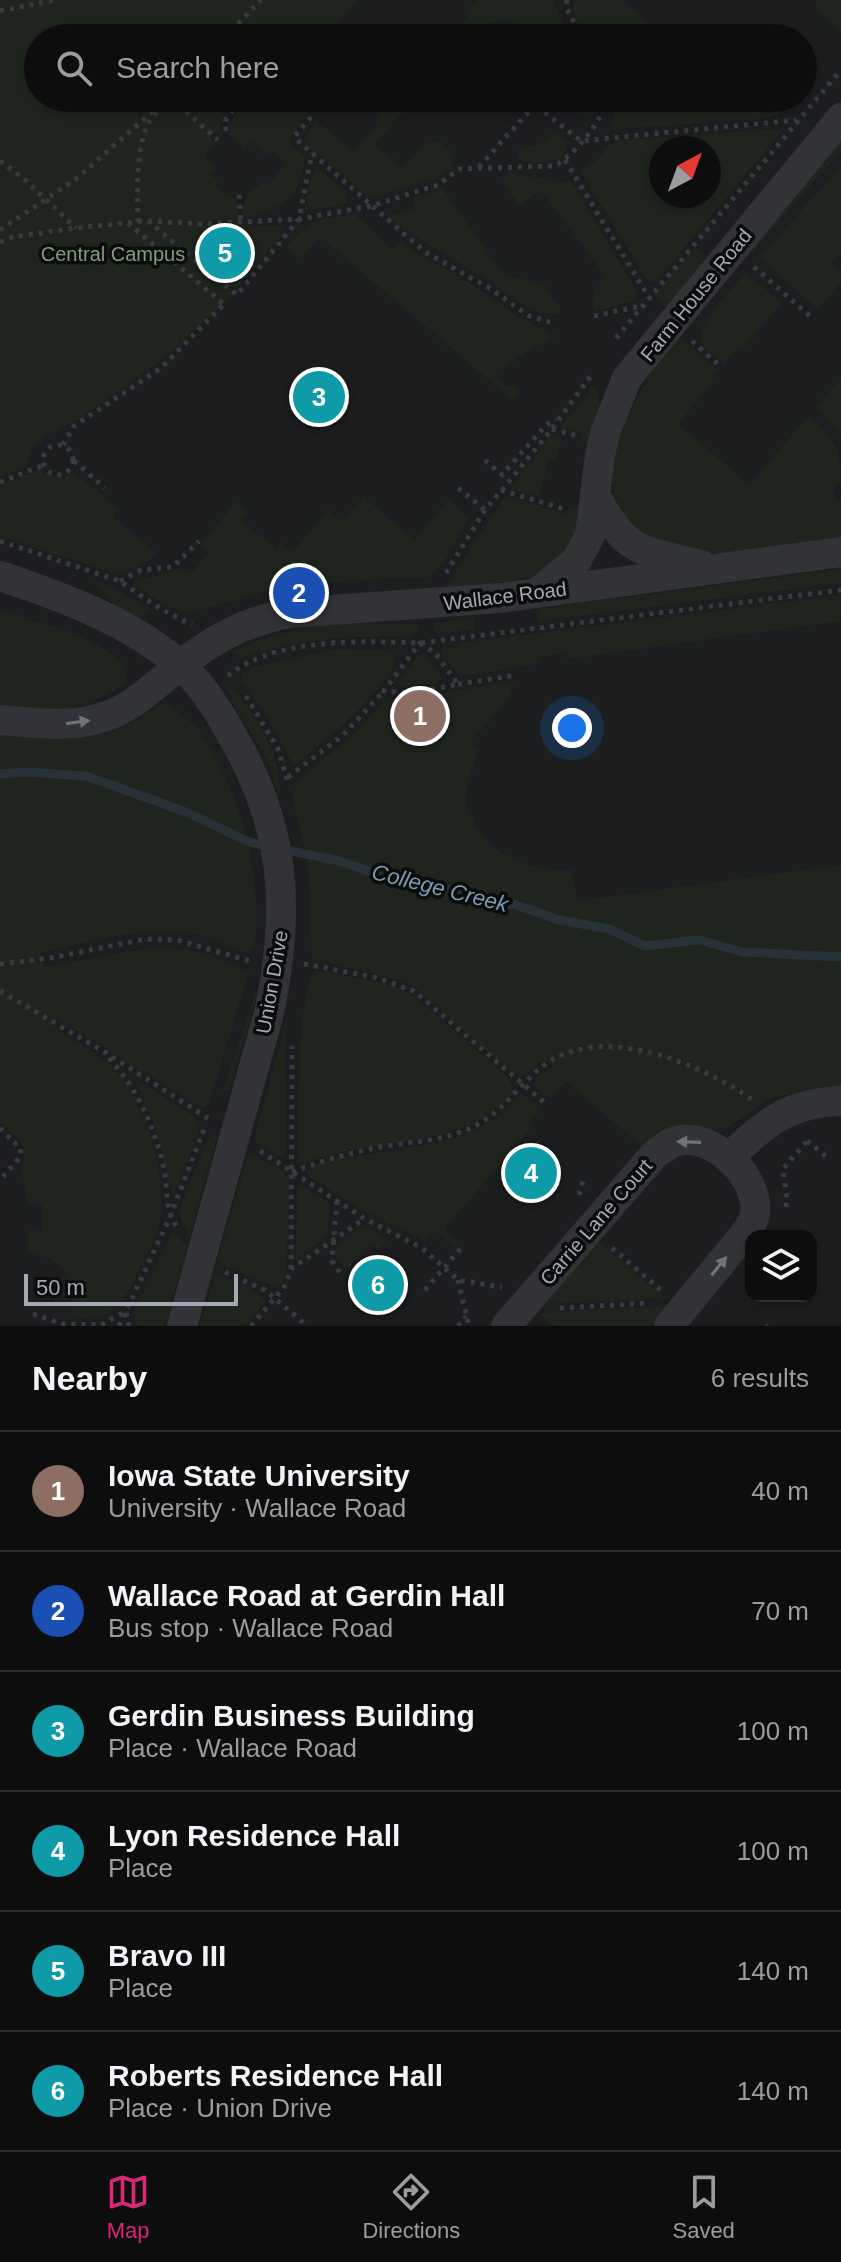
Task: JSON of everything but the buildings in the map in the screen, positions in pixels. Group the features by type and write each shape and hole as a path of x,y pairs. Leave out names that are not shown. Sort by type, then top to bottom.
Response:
{"street":[{"name":"Farm House Road","path":"537,593 577,560 590,535 600,455 606,430 627,378 841,118"},
{"path":"595,494 609,522 623,538 640,549"},
{"path":"577,560 597,548 618,544 714,569"},
{"name":"Wallace Road","path":"0,720 73,724 106,716 141,697 231,630 289,613 433,605 841,552"},
{"name":"Union Drive","path":"0,576 96,613 132,631 180,665 217,709 247,761 267,809 282,888 279,964 269,1013 182,1326"},
{"path":"728,1158 775,1117 817,1102 841,1101"},
{"name":"Carrie Lane Court","path":"506,1326 654,1155 666,1145 680,1140 699,1141 728,1158 750,1184 755,1217 747,1231 664,1314"}],"path":[{"path":"0,11 55,0"},
{"path":"238,24 261,0"},
{"path":"567,0 566,7 575,24"},
{"path":"817,97 841,70"},
{"path":"0,230 76,179 153,112"},
{"path":"138,222 139,169 148,124 158,112"},
{"path":"185,112 218,140"},
{"path":"226,131 225,121 231,112"},
{"path":"478,167 529,112"},
{"path":"544,112 581,141 797,120"},
{"path":"0,242 12,237 147,221 201,224 299,219 371,206 438,185 459,169 541,169 554,166 565,160 604,112"},
{"path":"616,338 804,112"},
{"path":"311,117 295,136 425,252 491,289 529,316 556,324"},
{"path":"147,221 237,295 299,219 312,153"},
{"path":"565,160 648,297"},
{"path":"0,161 23,178 76,228"},
{"path":"239,195 241,222"},
{"path":"63,445 74,426 161,368 226,305 128,223"},
{"path":"749,263 811,317"},
{"path":"594,316 641,306"},
{"path":"685,334 721,367"},
{"path":"441,581 485,510 590,377"},
{"path":"485,460 502,475 545,426 560,416"},
{"path":"552,429 579,437"},
{"path":"73,460 70,470 60,474 50,473 44,465 46,451 63,445 70,451 73,460 105,488"},
{"path":"0,482 44,465"},
{"path":"458,488 485,510"},
{"path":"501,490 564,509"},
{"path":"0,541 120,581 171,615 188,622"},
{"path":"120,581 141,570 173,567 199,541"},
{"path":"237,669 258,658 317,645 420,643 841,590"},
{"path":"420,643 435,653 458,684"},
{"path":"288,777 343,735 384,691 420,643"},
{"path":"384,691 414,693 512,676"},
{"path":"0,964 50,958 146,939 177,940 256,963"},
{"path":"302,978 305,964 374,977 414,991 546,1104"},
{"path":"0,991 103,1051 208,1118 170,1217 119,1326"},
{"path":"251,1326 285,1286 291,1269 292,1037"},
{"path":"292,1172 325,1159 426,1141 466,1130 498,1112 539,1069 555,1058 577,1050 614,1046 645,1051 723,1081 759,1105"},
{"path":"103,1051 126,1077 152,1128 164,1172 170,1217"},
{"path":"0,1128 21,1149 20,1157 3,1177"},
{"path":"785,1209 787,1199 783,1169 807,1141"},
{"path":"251,1146 365,1219 422,1248 458,1280 507,1287"},
{"path":"820,1152 828,1158"},
{"path":"337,1201 332,1261 342,1276"},
{"path":"291,1269 365,1219"},
{"path":"606,1242 663,1292"},
{"path":"425,1290 463,1246"},
{"path":"232,1274 248,1280 274,1298 307,1326"},
{"path":"458,1280 469,1326"},
{"path":"549,1309 664,1314"},
{"path":"33,1314 63,1324 101,1325 126,1311"},
{"path":"126,1311 129,1326"},
{"path":"458,1326 467,1315"}],"shaded area":[{"path":"0,0 841,0 841,1326 0,1326"}],"green space":[{"name":"Central Campus","path":"0,0 357,0 337,24 24,24 24,112 229,112 220,124 223,134 221,136 215,131 210,138 215,143 204,156 216,167 210,174 218,181 215,186 236,200 238,214 253,227 284,225 283,233 224,304 170,353 95,408 43,436 32,448 26,467 0,477"},
{"path":"477,0 557,0 554,3 564,24 519,24 501,20 487,24 462,24 469,16 466,13"},
{"path":"574,0 622,0 650,24 578,24"},
{"path":"816,0 841,0 841,32 817,9"},
{"name":"Central Campus","path":"236,112 308,114 290,139 292,146 305,157 294,192 281,205 247,217 243,216 244,205 250,192 264,183 268,185 287,163 272,150 267,156 251,141 244,148 229,134"},
{"path":"380,112 403,112 374,145 403,168 424,145 435,141 442,142 453,157 452,169 436,178 374,198 368,197 303,141 316,121 354,152 377,125 373,121"},
{"path":"613,112 780,112 759,119 615,129 612,124"},
{"path":"771,130 781,131 721,204 721,136 681,136"},
{"path":"558,131 567,146 560,159 535,163 517,160 519,150 540,144"},
{"path":"649,138 649,208 718,208 656,281 648,281 580,170 594,163 610,145 621,140"},
{"path":"837,138 841,142 841,151 752,252 750,245"},
{"path":"841,166 841,252 831,263 841,272 841,282 818,309 759,258"},
{"path":"319,169 345,190 348,203 304,210 314,170"},
{"path":"508,173 565,182 570,180 635,288 633,301 593,312 595,292 606,277 541,190 519,205 502,179"},
{"path":"442,188 505,276 543,283 560,308 560,315 547,314 524,305 387,216 415,208 412,198"},
{"path":"354,214 393,250 402,241 421,257 461,277 516,315 554,336 494,372 506,387 514,385 519,388 520,393 513,400 320,237 300,259 286,247 309,225"},
{"path":"695,247 711,260 667,309 655,295"},
{"path":"746,273 782,303 742,349 738,347 724,364 704,347 702,330 714,308"},
{"path":"679,339 718,370 710,379 713,382 678,424 749,485 809,416 831,438 840,462 841,484 832,489 838,501 841,500 841,539 746,552 693,552 662,545 639,532 622,515 614,492 614,465 621,434 640,391"},
{"path":"841,379 841,434 816,407"},
{"path":"595,386 599,403 587,444 581,442 583,434 560,427"},
{"path":"553,433 562,436 555,461 547,460 539,497 510,489"},
{"path":"39,470 58,479 74,472 118,509 113,516 156,553 138,566 117,574 0,537 0,485"},
{"path":"363,496 414,540 449,500 468,518 442,565 427,577 285,586 190,613 160,602 134,582 183,568 192,572 209,554 201,544 236,502 248,512 241,520 276,549 281,543 293,552 328,511 342,522"},
{"path":"505,496 567,514 570,506 577,508 579,534 572,549 560,562 523,578 445,588"},
{"path":"841,569 841,583 538,621 536,609"},
{"path":"91,578 150,609 141,619 113,604"},
{"path":"841,595 840,621 568,659 566,653 539,657 539,663 476,675 463,675 456,671 441,652 446,644 447,649 457,648 457,643"},
{"path":"0,611 83,638 125,666 127,681 121,687 63,710 64,732 107,734 144,716 164,701 197,728 215,754 237,807 246,837 256,896 254,949 246,953 200,935 155,932 116,936 40,953 43,967 160,946 205,953 249,972 210,1100 202,1108 55,1017 57,1030 111,1066 134,1096 149,1130 161,1187 159,1227 126,1295 109,1311 86,1318 71,1316 71,1286 60,1265 28,1253 27,1231 43,1231 42,1204 27,1203 22,1165 25,1151 20,1141 0,1122"},
{"path":"473,618 475,630 437,633 433,629 436,623"},
{"path":"333,624 419,624 417,632 408,637 323,639 282,646 240,659 232,652 281,634"},
{"path":"334,649 389,650 395,656 383,682 355,714 297,764 293,764 265,713 242,681 241,673"},
{"path":"425,653 442,678 436,684 404,687 399,684 417,658"},
{"path":"504,682 513,685 510,697 470,742 478,750 467,788 467,806 479,831 513,859 542,868 572,870 577,901 841,865 841,1089 800,1091 769,1099 730,1126 645,1149 566,1081 550,1098 534,1086 538,1076 557,1063 541,1062 524,1076 513,1074 413,986 312,959 308,862 292,795 301,777 346,741 386,699 419,698"},
{"path":"233,686 260,726 273,753 279,800 270,765 225,688"},
{"path":"316,970 385,983 413,995 507,1076 514,1090 500,1106 459,1129 299,1162 302,1030 309,982"},
{"path":"258,992 229,1092 223,1089"},
{"path":"288,1005 284,1156 276,1155 254,1140 282,1039"},
{"path":"133,1077 195,1117 201,1126 173,1197 155,1126"},
{"path":"521,1093 541,1109 527,1125 531,1128 444,1229 458,1242 454,1247 435,1230 425,1241 361,1210 306,1174 316,1165 331,1160 430,1144 479,1128 494,1119"},
{"path":"218,1133 190,1236 179,1216 180,1208 208,1139"},
{"path":"249,1152 284,1172 290,1182 286,1270 283,1282 277,1288 217,1262"},
{"path":"300,1183 330,1207 327,1236 296,1260 297,1188"},
{"path":"361,1227 367,1227 388,1239 379,1250 370,1243 347,1270 336,1259 337,1244"},
{"path":"173,1232 187,1247 165,1326 137,1326 134,1312"},
{"path":"595,1238 661,1295 662,1298 543,1304"},
{"path":"215,1274 249,1287 265,1302 245,1326 200,1326"},
{"path":"670,1306 652,1326 553,1326 540,1315 543,1313"}],"waterway":[{"name":"College Creek","path":"0,774 26,772 86,776 186,812 249,842 339,861 416,887 463,890 559,920 609,929 645,946 699,940 743,952 841,957"}],"place":[{"name":"Bravo III","path":"225,253"},
{"name":"Gerdin Business Building","path":"319,397"},
{"name":"Wallace Road at Gerdin Hall","path":"299,593"},
{"name":"Iowa State University","path":"420,716"},
{"name":"Lyon Residence Hall","path":"531,1173"},
{"name":"Roberts Residence Hall","path":"378,1285"}]}
